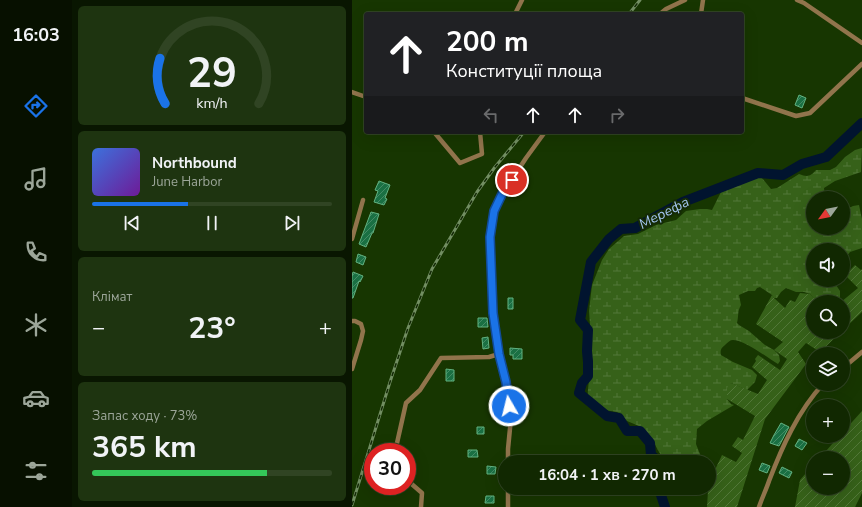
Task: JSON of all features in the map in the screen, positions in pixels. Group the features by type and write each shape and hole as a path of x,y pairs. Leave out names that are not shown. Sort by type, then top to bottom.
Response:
{"street":[{"path":"516,12 522,0"},
{"path":"662,12 685,0"},
{"path":"701,12 703,0"},
{"path":"797,0 805,1 862,42"},
{"path":"744,99 796,116 810,113 862,64"},
{"path":"352,92 364,96"},
{"path":"436,134 460,163 482,154 480,134"},
{"path":"508,455 511,418 493,313 490,237 494,211 504,190 544,134"},
{"path":"352,239 363,200"},
{"path":"352,321 361,324 363,331 352,369"},
{"path":"850,362 862,352"},
{"path":"397,443 406,403 420,390 441,358 489,357 499,354"},
{"path":"759,507 779,456 798,419 817,391"},
{"path":"416,488 422,493 421,507"},
{"path":"508,495 508,507"}],"green space":[{"path":"862,148 861,172 835,181 824,188 824,191 806,191 806,235 850,235 850,208 859,205 862,219 862,248 850,252 850,243 806,243 806,287 837,287 840,291 840,295 811,295 786,288 777,298 774,298 760,287 755,291 748,291 739,295 741,305 737,323 765,345 774,350 779,355 780,361 778,364 738,341 730,341 722,348 721,355 752,370 757,375 755,382 747,390 731,383 727,399 734,405 707,421 697,429 696,444 700,455 661,455 653,441 639,426 627,421 617,412 604,410 588,397 588,376 593,364 589,311 592,285 602,260 609,249 624,236 638,234 656,225 676,220 686,211 700,209 712,210 721,192 738,182 751,178 758,173 771,189 777,188 799,174 808,176 816,170 830,170 836,167 845,157 855,150"},
{"path":"855,265 861,270 862,269 862,312 850,323 850,295 858,288 850,280 850,270"},
{"path":"800,293 811,295 806,295 806,339 834,339 825,347 812,347 806,343 798,352 806,364 765,419 737,507 707,507 708,495 716,495 716,468 722,455 736,462 742,453 732,446 738,437 743,440 755,416 727,399 727,388 731,383 758,394 767,380 752,367 758,355 780,370 787,359 774,350 783,342 756,324 772,295 785,308 790,300 795,302"},
{"path":"862,411 862,493 855,507 795,507 800,480 806,473 806,495 850,495 850,451 826,451 833,443 850,443 850,424"}],"building":[{"path":"799,95 806,98 802,108 795,105"},
{"path":"379,181 390,185 384,205 374,202 378,191 375,190"},
{"path":"371,212 379,214 373,233 366,247 359,244"},
{"path":"358,254 366,257 363,265 356,262"},
{"path":"353,272 363,276 360,282 359,281 352,298 352,276"},
{"path":"508,298 513,298 513,309 508,309"},
{"path":"478,318 487,318 488,327 478,327"},
{"path":"488,337 489,348 483,349 482,338"},
{"path":"510,348 522,349 522,359 513,359 513,355 510,355"},
{"path":"446,369 454,370 454,381 446,381"},
{"path":"781,423 789,427 779,446 770,443"},
{"path":"477,427 484,427 484,434 477,434"},
{"path":"799,439 807,443 802,450 795,446"},
{"path":"468,450 477,450 478,457 468,457"},
{"path":"762,463 770,466 767,473 759,470"},
{"path":"487,466 496,467 495,474 487,474"},
{"path":"782,467 792,472 789,478 779,473"},
{"path":"486,496 494,496 494,503 485,503"}],"waterway":[{"name":"Мерефа","path":"651,455 650,443 640,431 627,431 619,418 607,416 579,393 582,383 588,376 588,330 580,320 591,262 609,239 621,229 635,228 683,202 758,173 783,175 802,164 826,157 862,123"},
{"name":"Мерефа","path":"661,495 665,507"}],"railway":[{"path":"631,12 640,0"},
{"path":"352,505 408,328 432,269 477,192 495,167 522,134"}],"route":[{"path":"509,406 493,313 490,237 494,211 504,190 512,180"}]}
